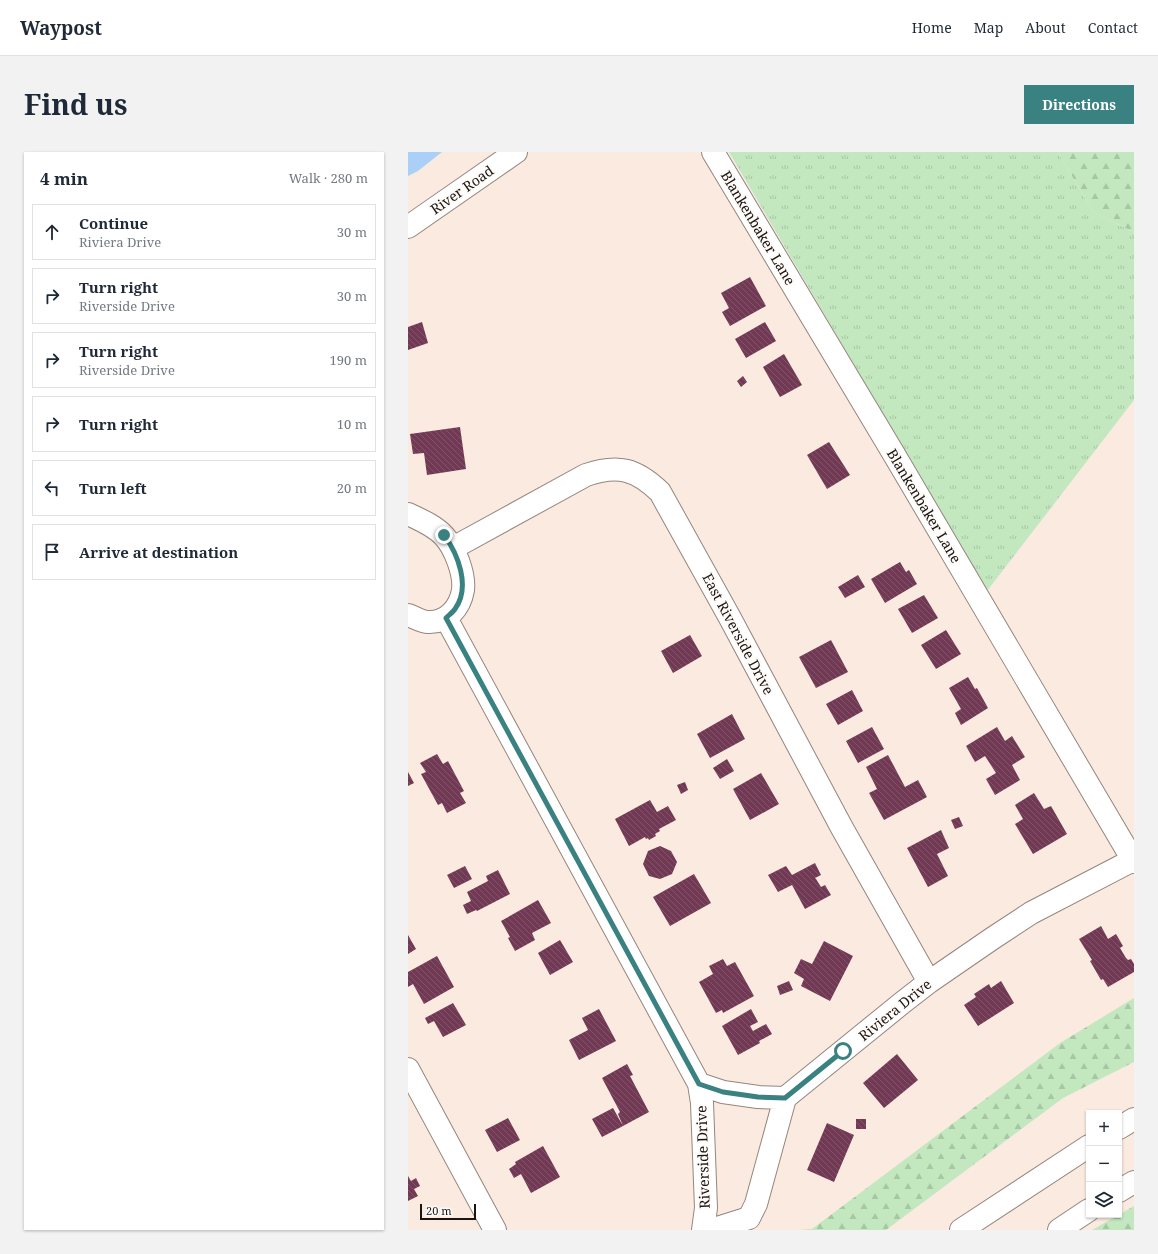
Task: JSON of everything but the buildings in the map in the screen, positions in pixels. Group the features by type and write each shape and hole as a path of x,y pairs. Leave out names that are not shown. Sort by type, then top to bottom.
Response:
{"main road":[{"name":"River Road","path":"408,227 516,152"},
{"name":"Blankenbaker Lane","path":"712,152 903,470 1133,861"},
{"name":"East Riverside Drive","path":"453,548 586,475 600,470 617,469 633,473 648,480 660,492 664,499 730,618 842,828 929,982"},
{"path":"408,514 423,521 444,535 453,548 461,568 463,590 456,608 446,618 436,622 427,622 408,615"},
{"name":"Riverside Drive","path":"446,618 699,1084 702,1103 706,1208 703,1230"},
{"name":"Riviera Drive","path":"785,1098 929,982 993,938 1031,913 1133,861"},
{"path":"408,1069 495,1230"},
{"name":"Riverside Drive","path":"699,1084 723,1092 758,1097 785,1098"},
{"path":"711,1230 749,1218 756,1204 785,1098"},
{"path":"1122,1126 1134,1119"},
{"path":"961,1230 1086,1148"},
{"path":"1122,1189 1134,1182"},
{"path":"1059,1230 1086,1212"}],"green space":[{"path":"729,152 1058,152 1093,212 1134,232 1134,400 987,591"},
{"path":"1058,152 1134,152 1134,232 1093,212"},
{"path":"1134,998 1134,1062 1063,1098 886,1230 799,1230 812,1229 1060,1043"},
{"path":"1134,1206 1134,1230 1092,1230 1113,1218 1122,1218 1122,1213"}],"water":[{"path":"408,152 442,152 418,171 408,176"}],"route":[{"path":"444,535 452,546 461,568 463,590 456,608 446,618 699,1084 723,1092 758,1097 785,1098 843,1051"}]}
